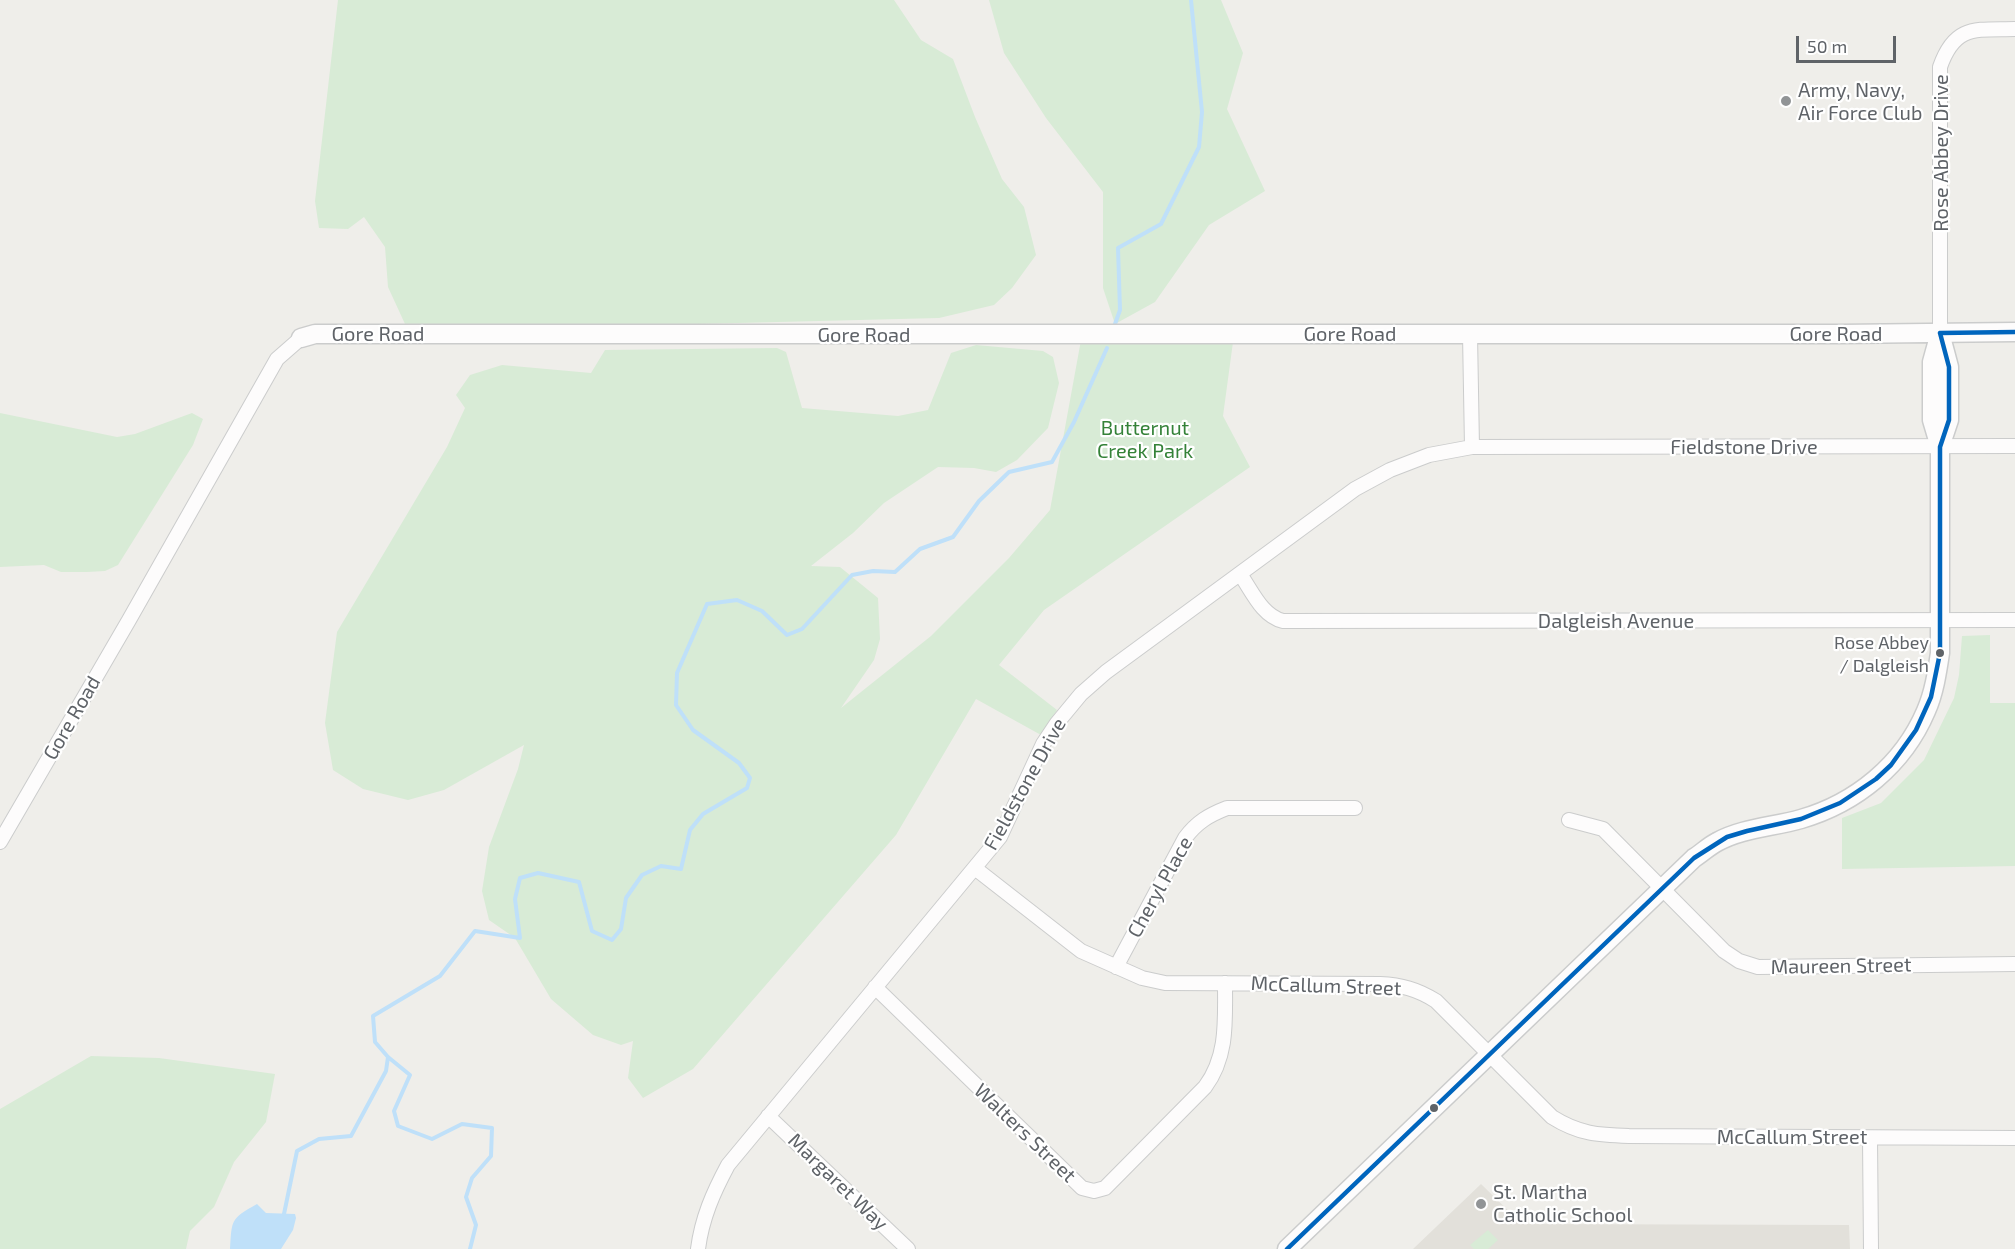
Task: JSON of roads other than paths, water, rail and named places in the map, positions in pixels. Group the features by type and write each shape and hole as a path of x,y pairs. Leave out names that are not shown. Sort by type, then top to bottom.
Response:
{"street":[{"name":"Rose Abbey Drive","path":"1287,1249 1694,858 1717,842 1746,831 1823,812 1852,797 1893,763 1911,740 1926,711 1935,683 1938,663 1940,447 1949,420 1949,362 1940,333 1940,67 1946,50 1959,35 1976,30 2015,29"},
{"name":"Gore Road","path":"0,842 277,359 301,338 315,334 2015,332"},
{"path":"1470,334 1472,447"},
{"name":"Fieldstone Drive","path":"698,1249 702,1221 712,1194 728,1165 976,869 1000,837 1048,737 1081,694 1106,672 1355,489 1390,470 1429,455 1472,447 2015,446"},
{"name":"Dalgleish Avenue","path":"1240,574 1267,613 1274,619 1283,621 2015,620"},
{"name":"Cheryl Place","path":"1116,968 1185,838 1195,825 1210,814 1227,808 1355,808"},
{"name":"Maureen Street","path":"1569,820 1603,829 1724,951 1739,961 1758,967 2015,964"},
{"name":"McCallum Street","path":"976,869 1081,951 1142,978 1166,982 1380,984 1401,985 1419,991 1436,1001 1552,1117 1568,1127 1585,1133 1620,1136 2015,1138"},
{"name":"Walters Street","path":"875,987 1082,1188 1094,1191 1105,1188 1205,1087 1213,1076 1219,1064 1225,1039 1225,983"},
{"name":"Margaret Way","path":"768,1116 908,1249"},
{"path":"1870,1138 1871,1249"}],"water":[{"path":"257,1204 266,1213 295,1214 293,1230 281,1249 230,1249 234,1221"}],"waterway":[{"path":"1115,324 1120,310 1118,248 1161,224 1199,147 1202,112 1191,0"},
{"path":"470,1249 476,1225 466,1197 472,1178 491,1156 492,1128 462,1124 432,1139 398,1126 394,1111 410,1075 388,1057 375,1042 373,1016 440,976 475,931 520,938 515,899 520,878 538,873 579,882 592,931 612,940 621,929 626,898 642,875 661,866 681,869 690,830 703,814 747,788 750,778 739,763 693,730 676,705 677,673 707,604 737,600 762,611 787,635 802,629 852,575 873,571 895,572 920,549 953,537 979,501 1009,472 1052,462 1074,422 1107,348"},
{"path":"284,1214 297,1151 319,1139 351,1136 386,1071 388,1057"}],"place":[{"name":"Army, Navy, Air Force Club","path":"1786,101"},
{"name":"Rose Abbey / Dalgleish","path":"1940,653"},
{"name":"St. Martha Catholic School","path":"1481,1204"}],"park label":[{"name":"Butternut Creek Park","path":"1145,440"}]}
